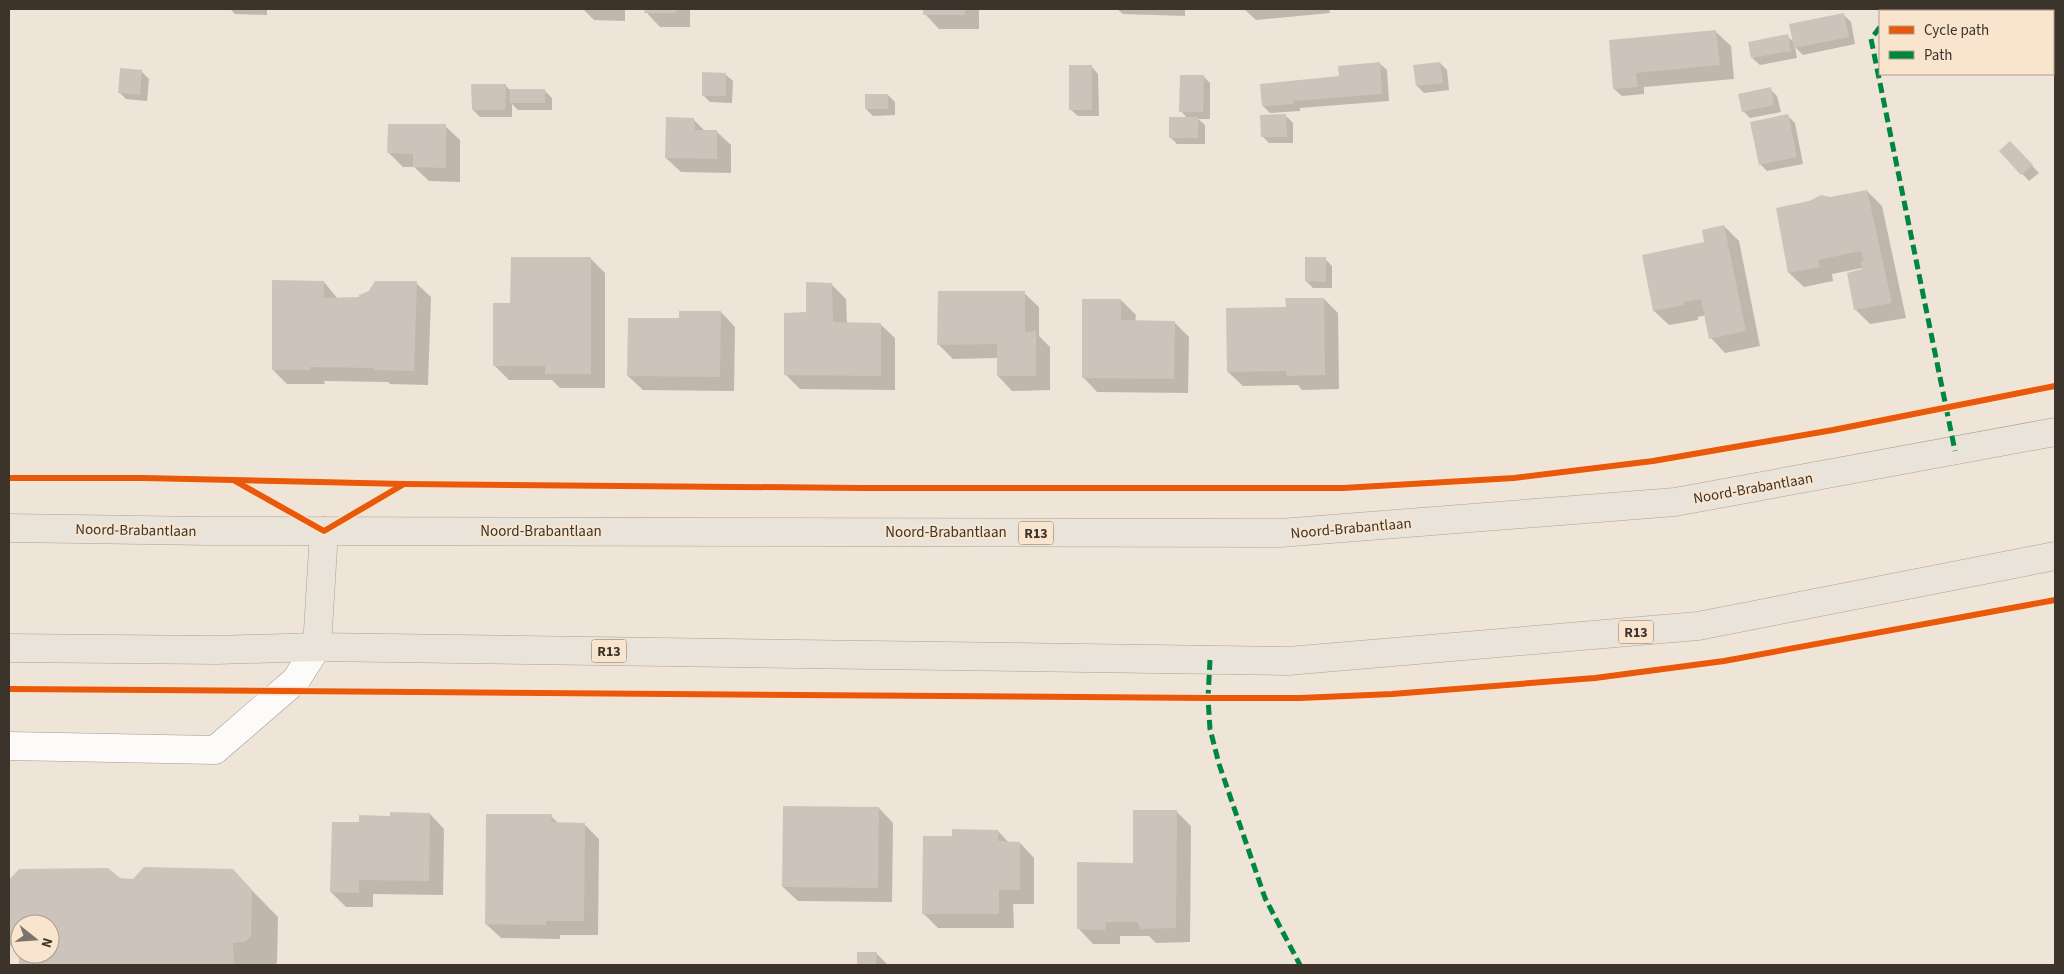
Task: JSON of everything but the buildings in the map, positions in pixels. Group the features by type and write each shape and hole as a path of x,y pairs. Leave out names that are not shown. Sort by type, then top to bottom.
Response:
{"main road":[{"name":"Noord-Brabantlaan","path":"9,528 324,531 1280,533 1675,502 2055,432"},
{"path":"317,647 324,531"},
{"name":"R13","path":"9,648 217,650 317,647 1288,661 1698,626 2055,556"}],"street":[{"path":"9,746 215,750 296,680 317,647"}],"marked path":[{"path":"1879,28 1871,39 1955,451"},
{"path":"1210,660 1208,698 1210,729 1219,764 1265,898 1300,965"}],"cycle path":[{"path":"9,478 143,478 404,484 863,488 1343,488 1514,478 1653,461 1833,430 2055,386"},
{"path":"235,481 324,531 404,484"},
{"path":"9,689 1208,698 1300,698 1392,694 1595,678 1724,661 2055,600"}]}
